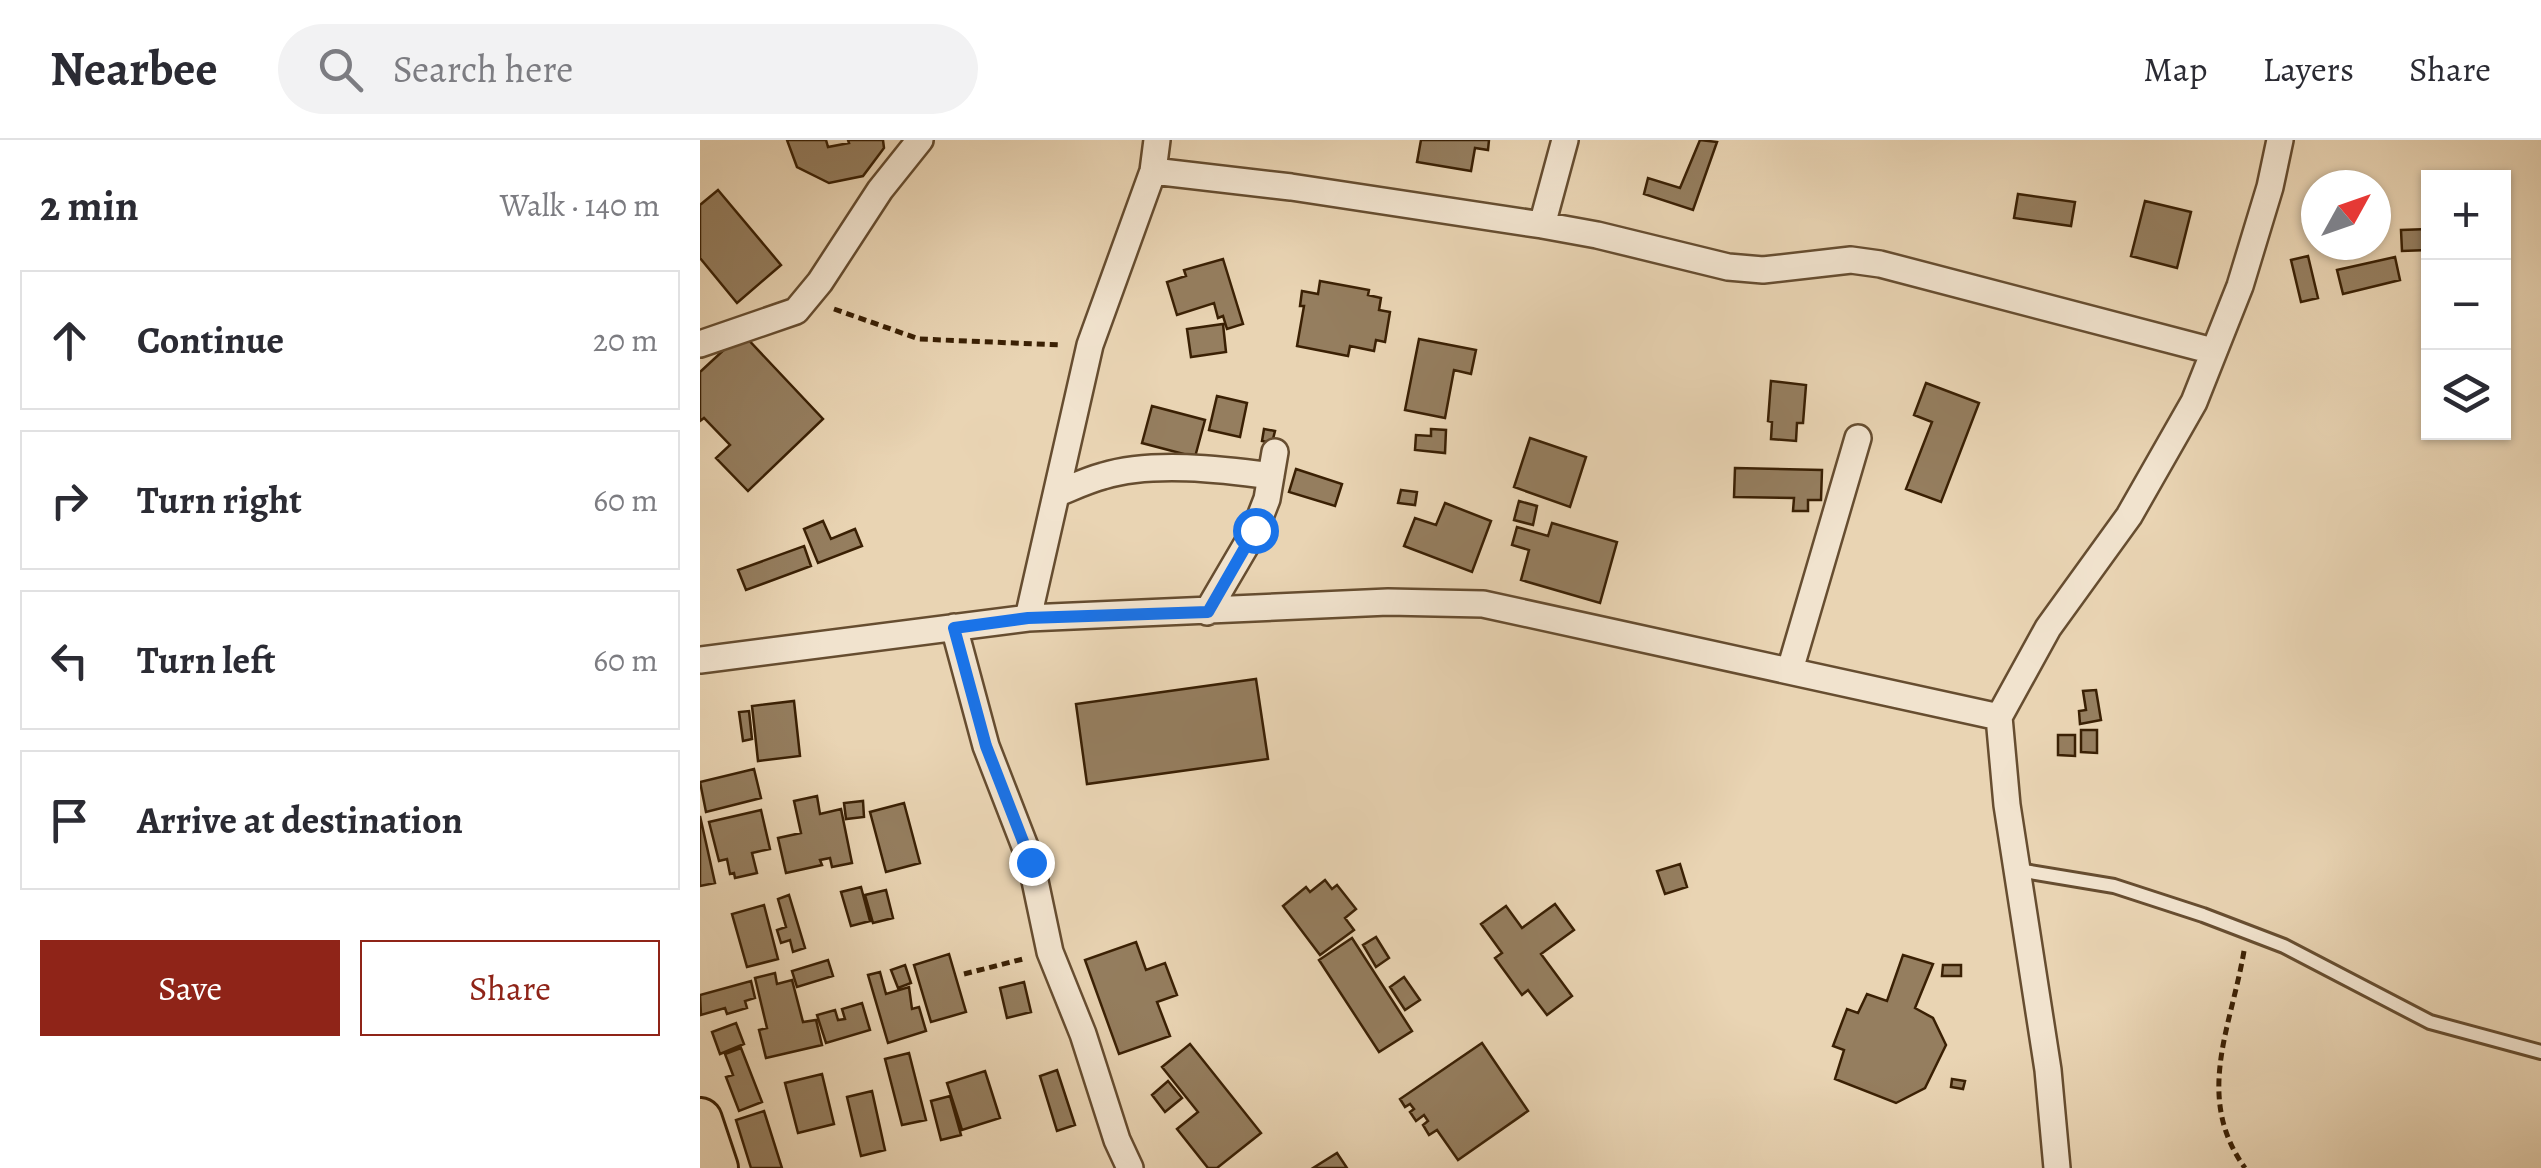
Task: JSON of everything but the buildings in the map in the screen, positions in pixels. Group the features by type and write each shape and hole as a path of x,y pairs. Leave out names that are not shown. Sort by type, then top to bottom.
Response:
{"highway":[{"path":"700,1120 716,1168"}],"street":[{"path":"700,344 796,311 820,282 880,190 920,140"},
{"path":"1028,618 1090,346 1152,171 1157,140"},
{"path":"1542,225 1564,140"},
{"path":"2057,1168 2048,1070 2007,806 1999,717 2048,628 2137,502 2194,402 2240,286 2280,140"},
{"path":"1152,171 1290,187 1597,234 1728,267 1763,270 1851,260 1880,264 2214,351"},
{"path":"1790,670 1858,438"},
{"path":"1058,493 1104,475 1130,470 1220,470 1273,464 1267,499 1255,530 1208,612"},
{"path":"700,660 1028,618 1388,602 1483,604 1999,717"},
{"path":"954,628 986,746 1031,862 1050,952 1130,1168"}],"lane":[{"path":"2018,870 2114,886 2202,914 2284,946 2430,1022 2541,1052"}],"path":[{"path":"796,311 828,307 903,335 949,342 1090,346"},
{"path":"2245,1168 2225,1135 2217,1081 2247,933"},
{"path":"964,974 1050,952"}],"route":[{"path":"1031,862 986,746 954,628 1028,618 1208,612 1255,530"}]}
